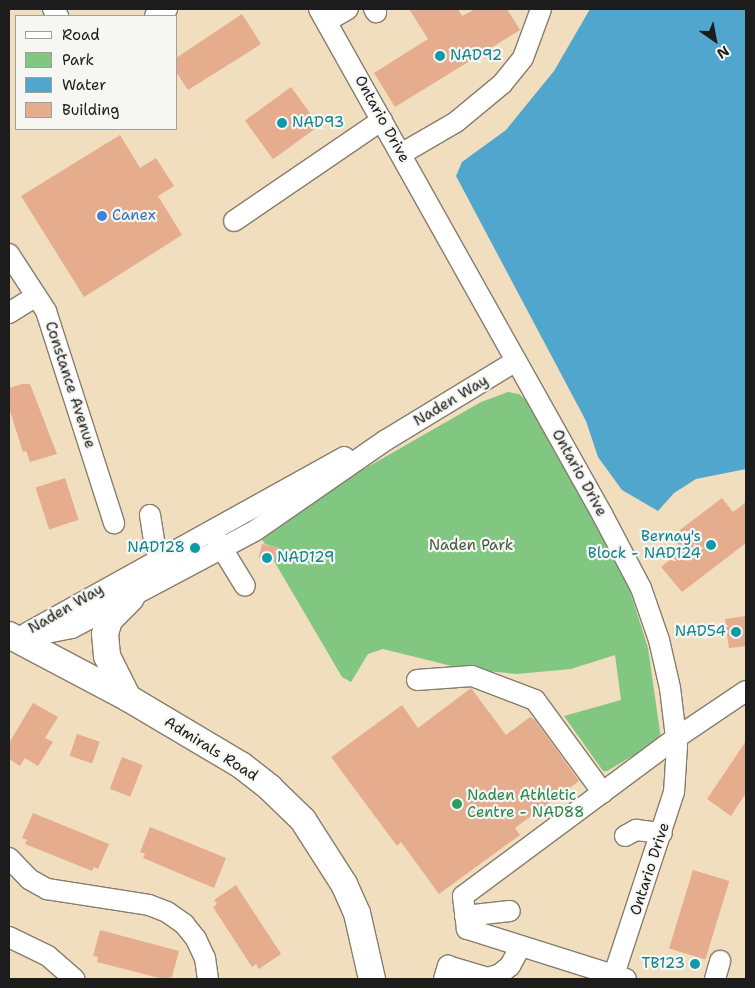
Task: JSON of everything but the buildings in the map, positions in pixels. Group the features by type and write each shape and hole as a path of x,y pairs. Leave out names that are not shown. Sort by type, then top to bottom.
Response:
{"main road":[{"path":"128,698 107,656 105,634 109,620 131,598"},
{"name":"Admirals Road","path":"11,640 128,698 242,765 303,820 326,852 350,898 372,979"}],"street":[{"path":"323,15 348,9"},
{"path":"401,154 456,122 502,84 523,58 541,9"},
{"name":"Ontario Drive","path":"323,15 641,588 668,678 676,738 674,792 620,977"},
{"path":"234,221 382,120"},
{"name":"Constance Avenue","path":"9,254 46,311 114,523"},
{"path":"9,313 36,296"},
{"name":"Naden Way","path":"11,640 72,628 222,549 256,530 386,440 516,361"},
{"name":"Naden Way","path":"11,640 328,464 386,440"},
{"path":"150,515 159,557 168,578"},
{"path":"210,529 245,586"},
{"path":"417,680 472,676 540,699 603,793"},
{"path":"620,977 467,929 463,896 676,738 746,691"},
{"path":"625,836 636,830 662,833"},
{"path":"9,858 29,879 47,889 139,903 167,912 184,924 196,939 205,958 208,979"},
{"path":"466,916 510,911"},
{"path":"14,940 48,956 74,979"},
{"path":"444,979 448,966 488,978 500,974 510,966 520,947"}],"green space":[{"name":"Naden Park","path":"508,392 519,394 526,400 571,476 629,588 648,648 661,739 607,771 603,771 564,716 621,700 615,655 571,669 517,674 464,669 383,649 368,654 351,682 342,677 274,561 278,548 265,544 261,538 357,473 481,402"}],"water":[{"path":"590,9 746,9 746,469 696,479 674,493 658,511 622,490 598,457 586,421 456,176 462,162 506,130 554,71"}],"place":[{"name":"NAD92","path":"440,56"},
{"name":"NAD93","path":"282,123"},
{"name":"Canex","path":"102,216"},
{"name":"Bernay's Block - NAD124","path":"711,545"},
{"name":"NAD128","path":"195,548"},
{"name":"NAD129","path":"267,558"},
{"name":"NAD54","path":"736,632"},
{"name":"Naden Athletic Centre - NAD88","path":"457,804"},
{"name":"TB123","path":"695,964"}]}
